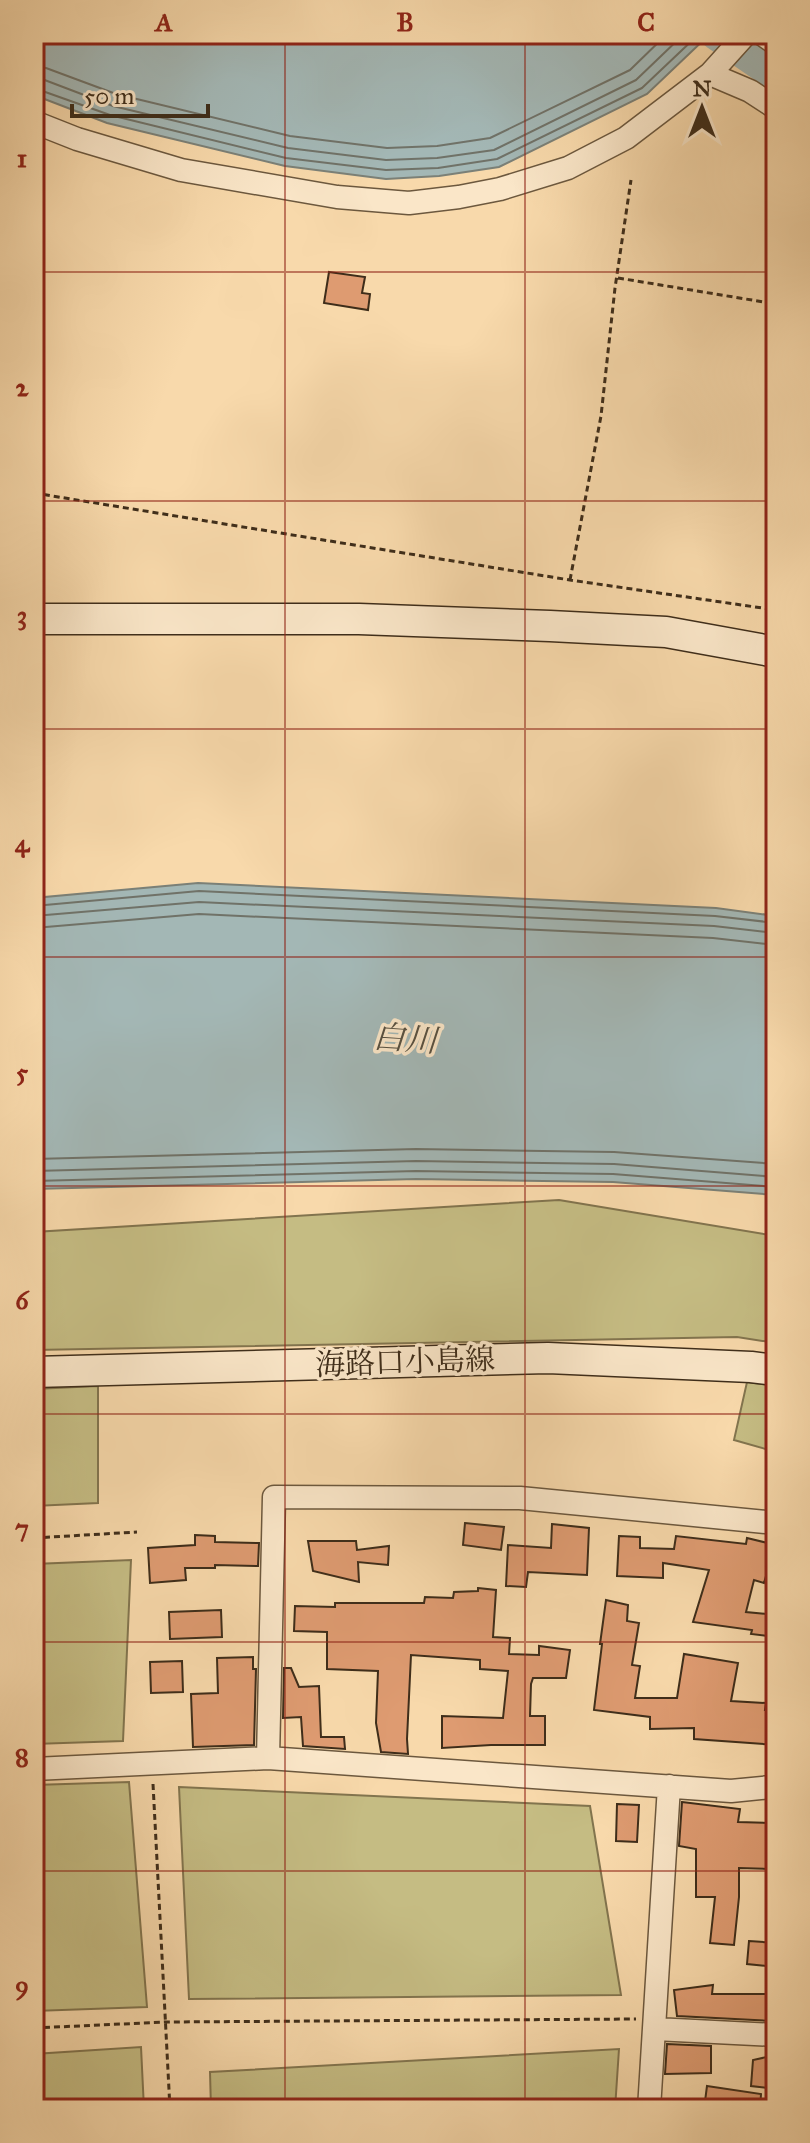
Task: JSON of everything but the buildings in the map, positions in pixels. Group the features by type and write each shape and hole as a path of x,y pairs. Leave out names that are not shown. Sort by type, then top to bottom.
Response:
{"street":[{"path":"34,122 77,139 181,170 337,197 409,203 459,197 500,189 568,168 626,138 713,71 746,34"},
{"path":"762,34 776,44"},
{"path":"713,71 776,108"},
{"path":"34,619 359,619 550,626 666,632 776,652"},
{"name":"海路口小島線","path":"34,1372 548,1358 776,1370"},
{"path":"268,1758 274,1497 520,1498 776,1523"},
{"path":"34,1769 268,1758 731,1791 776,1784"},
{"path":"649,2109 669,1786"},
{"path":"655,2024 776,2035"}],"path":[{"path":"570,580 601,416 616,278 631,180"},
{"path":"616,278 776,304"},
{"path":"34,493 570,580 776,610"},
{"path":"34,1538 137,1532"},
{"path":"152,1764 170,2109"},
{"path":"34,2028 166,2022 655,2024"}],"shaded area":[{"path":"559,1200 776,1236 776,1343 737,1337 34,1350 34,1232"},
{"path":"747,1382 776,1386 776,1452 734,1440"},
{"path":"98,1386 98,1503 34,1506 34,1389"},
{"path":"131,1560 123,1741 34,1744 34,1564"},
{"path":"129,1782 147,2007 34,2011 34,1785"},
{"path":"179,1787 590,1806 621,1995 189,1999"},
{"path":"141,2047 144,2109 34,2109 34,2054"},
{"path":"619,2049 615,2109 211,2109 210,2072"}],"water":[{"path":"34,34 710,34 647,94 499,167 439,176 386,179 285,166 107,123 34,95"},
{"name":"白川","path":"198,883 716,908 776,916 776,1195 613,1182 416,1179 34,1189 34,898"}],"waterway":[{"path":"716,34 776,75"}]}
